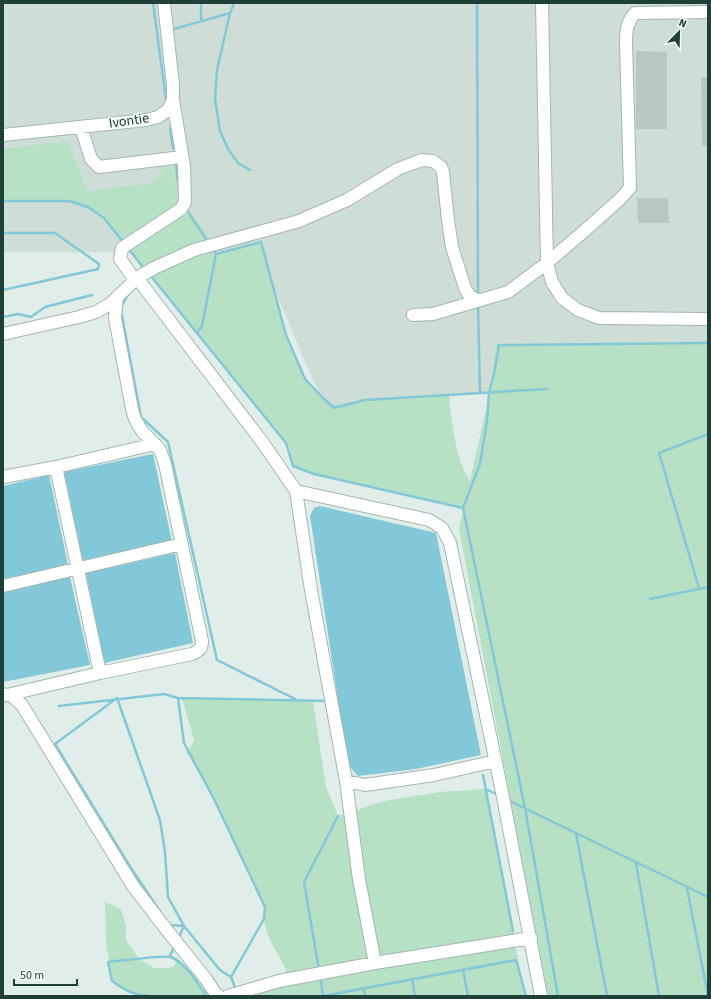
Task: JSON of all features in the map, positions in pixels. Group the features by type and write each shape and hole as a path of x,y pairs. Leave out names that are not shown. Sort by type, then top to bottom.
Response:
{"street":[{"path":"164,3 173,85 173,100 184,166 185,202 181,209 122,248 120,259 263,442 296,491 311,590 346,782 359,879 375,963"},
{"path":"542,3 547,263 552,282 562,298 578,310 599,318 708,319"},
{"path":"413,315 433,314 508,292 547,263 619,200 630,188 626,28 630,19 634,13 708,12"},
{"name":"Ivontie","path":"3,135 146,120 158,117 168,110 173,100"},
{"path":"82,127 91,159 99,167 174,158"},
{"path":"3,334 96,312 110,304 136,279 154,268 194,250 299,221 347,200 398,170 422,160 433,161 441,167 443,172 452,247 468,295 477,300"},
{"path":"5,695 192,654 200,650 202,646 165,464 160,450 142,431 132,409 115,318 117,297"},
{"path":"3,477 56,467 155,444"},
{"path":"56,467 100,673"},
{"path":"296,491 429,520 442,528 450,543 496,761 542,996"},
{"path":"3,586 182,544"},
{"path":"5,695 12,696 22,706 133,886 219,996"},
{"path":"346,782 365,786 434,776 496,761"},
{"path":"228,996 279,981 375,963 531,938"}],"shaded area":[{"path":"3,3 708,3 708,343 496,344 490,392 324,406 259,253 3,252"}],"green space":[{"path":"68,141 87,191 154,183 164,167 174,167 179,214 192,215 207,235 208,244 216,254 261,242 286,335 305,379 331,405 365,400 449,395 458,451 465,472 470,480 490,392 496,344 708,343 708,996 548,996 459,529 463,508 314,474 293,466 285,443 104,218 88,207 69,201 3,201 3,149"},
{"path":"182,698 313,701 326,787 338,816 384,801 440,792 486,789 526,996 250,996 279,988 286,969 267,932 264,918 265,907 214,799 187,753 194,740"},
{"path":"105,902 121,909 126,926 126,940 139,959 154,968 169,968 175,965 177,957 199,984 212,996 137,995 123,989 112,981 106,941"}],"water":[{"path":"153,454 172,542 83,562 64,472"},
{"path":"49,475 68,565 3,579 3,486"},
{"path":"320,506 436,533 481,755 416,769 358,776 348,765 310,516 314,508"},
{"path":"175,553 193,643 104,663 86,573"},
{"path":"70,577 90,665 3,682 3,591"}],"building":[{"path":"636,51 667,52 667,129 636,129"},
{"path":"701,77 708,77 708,146 702,146"},
{"path":"637,198 668,198 669,223 638,223"}],"waterway":[{"path":"153,3 166,99"},
{"path":"201,3 201,21"},
{"path":"234,3 230,13 217,70 215,99 220,131 228,149 238,163 250,170"},
{"path":"477,3 478,293"},
{"path":"174,29 230,13"},
{"path":"170,128 173,148"},
{"path":"176,166 179,190"},
{"path":"3,201 69,201 88,207 104,218 123,242"},
{"path":"188,212 206,239"},
{"path":"3,233 55,233 99,264 98,269 3,290"},
{"path":"216,254 261,242 286,335 305,379 334,408 365,400 547,389"},
{"path":"128,248 142,266"},
{"path":"197,333 202,326 216,254 214,251"},
{"path":"150,275 286,443 293,466 314,474 463,508"},
{"path":"121,307 129,293"},
{"path":"3,317 18,314 31,317 45,307 92,295"},
{"path":"478,304 480,393"},
{"path":"121,311 141,417 168,442 217,660 297,700"},
{"path":"558,996 525,808 463,508 480,464 487,421 489,393 499,345 708,343"},
{"path":"699,588 659,453 708,434"},
{"path":"650,599 708,587"},
{"path":"59,706 164,694 178,698 328,701"},
{"path":"117,698 160,820 165,852 168,897 184,926 220,970 231,977 236,990"},
{"path":"117,698 55,744 129,865 161,913"},
{"path":"178,698 184,743 214,799 265,907 264,919 231,977"},
{"path":"483,775 513,931"},
{"path":"486,789 498,795"},
{"path":"508,800 708,897"},
{"path":"319,970 304,882 338,816"},
{"path":"576,834 607,996"},
{"path":"636,863 659,996"},
{"path":"687,888 708,996"},
{"path":"169,925 184,926"},
{"path":"178,939 184,926"},
{"path":"170,956 174,947"},
{"path":"151,996 139,995 130,992 112,981 108,962 152,957 171,957 190,973 205,994 204,996"},
{"path":"323,996 516,960 526,996"},
{"path":"463,970 468,996"},
{"path":"320,977 323,996"},
{"path":"412,979 415,996"},
{"path":"364,988 365,996"}]}
